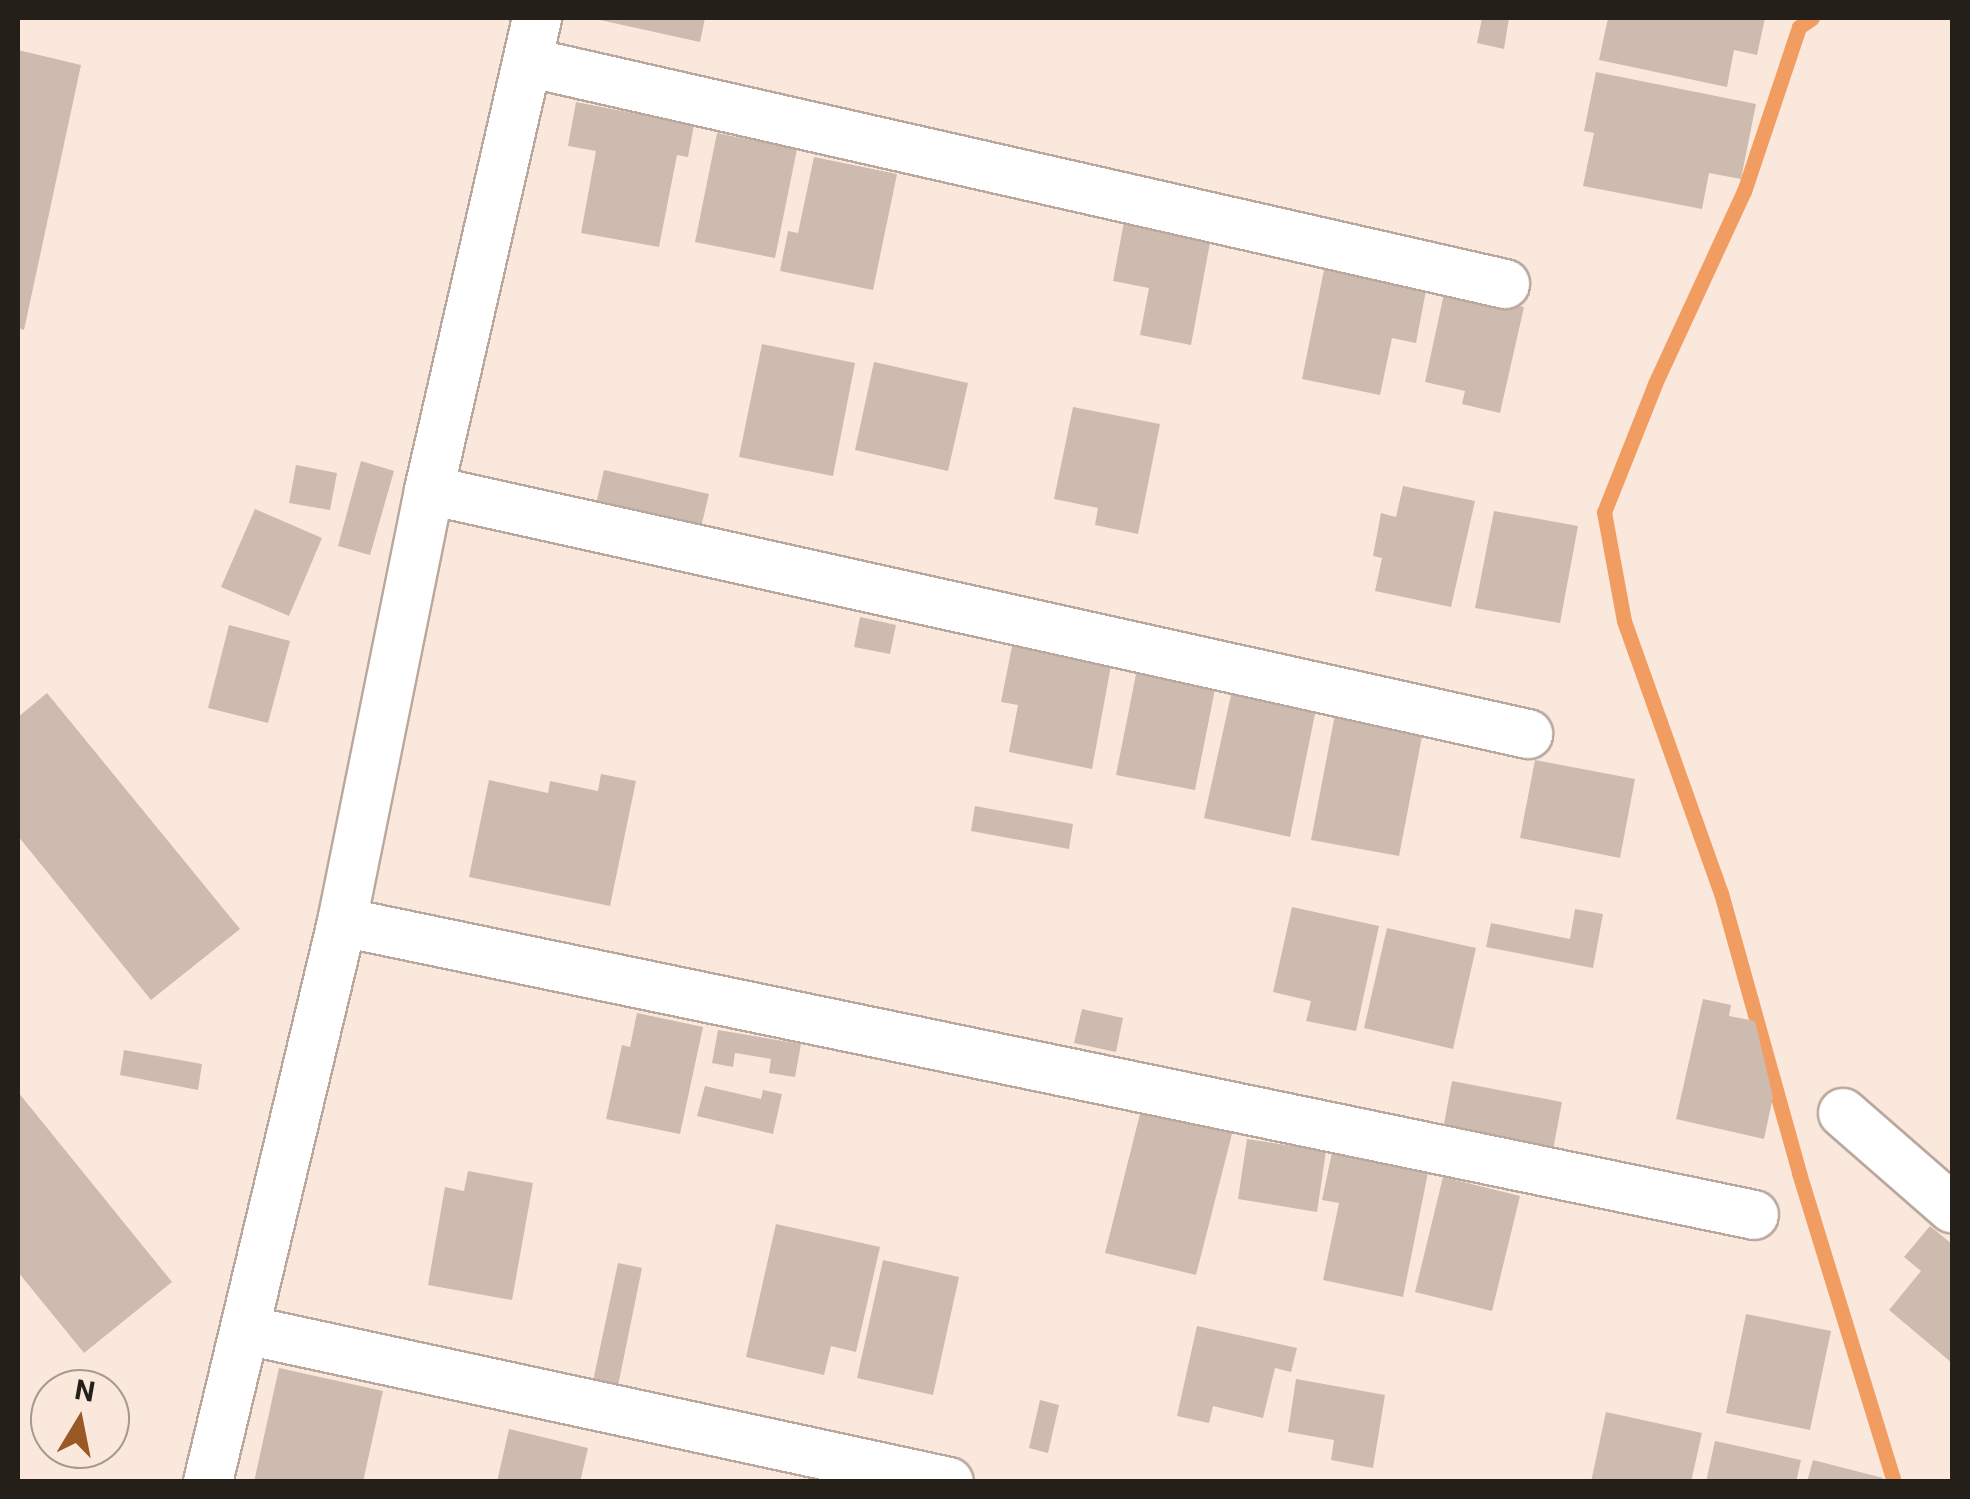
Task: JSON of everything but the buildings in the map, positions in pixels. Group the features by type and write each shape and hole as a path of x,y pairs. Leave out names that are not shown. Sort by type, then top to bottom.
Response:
{"street":[{"path":"208,1482 342,922 429,490 532,40 1505,284"},
{"path":"429,490 1528,734"},
{"path":"342,922 1754,1215"},
{"path":"1843,1113 1952,1208"},
{"path":"246,1330 949,1482"}],"waterway":[{"path":"1812,18 1799,27 1744,191 1655,384 1604,512 1624,621 1721,893 1799,1173 1894,1482"}]}
